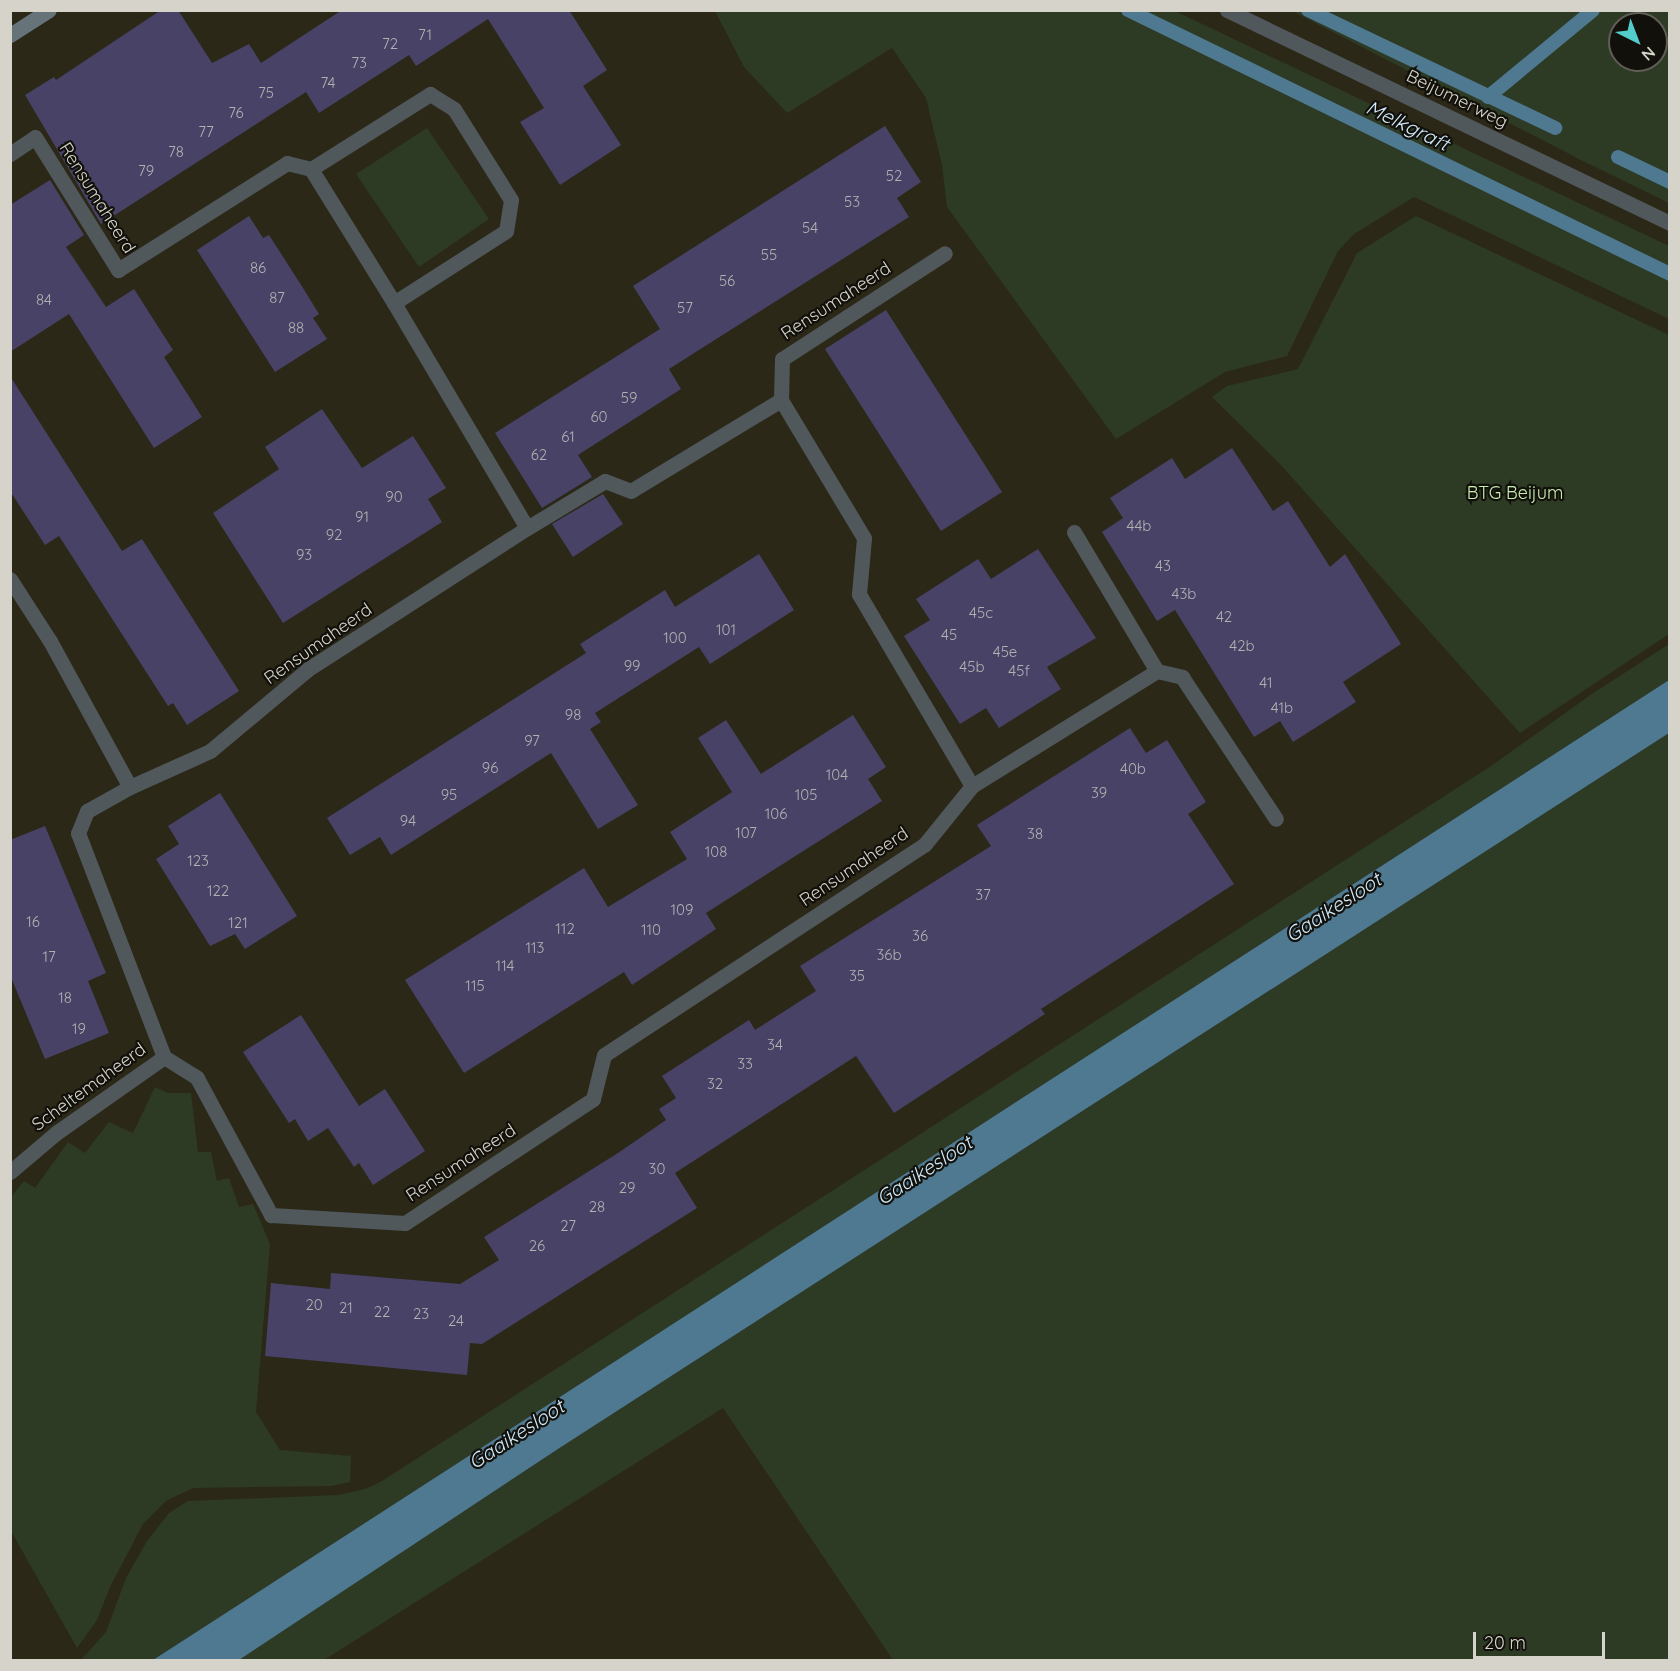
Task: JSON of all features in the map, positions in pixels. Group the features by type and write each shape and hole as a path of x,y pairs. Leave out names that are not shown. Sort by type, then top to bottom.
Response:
{"street":[{"path":"10,35 49,10"},
{"name":"Beijumerweg","path":"1227,10 1670,223"},
{"path":"394,303 506,231 511,200 454,108 430,94 311,169 394,303 527,528"},
{"name":"Rensumaheerd","path":"10,154 35,137 118,270 287,163 311,169"},
{"name":"Rensumaheerd","path":"945,253 782,359 781,400 631,491 605,481 527,528 307,670 210,751 130,787 87,811 78,833 164,1057 197,1078 271,1215 405,1224 593,1099 604,1055 925,844 972,786 1157,671"},
{"path":"781,400 864,538 859,594 972,786"},
{"path":"1074,532 1157,671 1182,677 1276,819"},
{"path":"10,579 50,641 130,787"},
{"name":"Scheltemaheerd","path":"10,1172 56,1133 164,1057"}],"green space":[{"path":"715,11 1175,11 1669,246 1669,319 1414,197 1354,234 1338,251 1287,356 1225,372 1116,439 947,207 942,165 926,98 892,48 787,113 744,67"},
{"path":"1292,11 1669,11 1669,203 1581,160"},
{"path":"427,128 489,219 419,267 356,174"},
{"name":"BTG Beijum","path":"1416,216 1669,335 1669,634 1520,733 1280,464 1212,397 1227,386 1298,369 1357,253"},
{"path":"1669,644 1669,680 153,1660 81,1660 106,1632 126,1578 147,1541 169,1513 188,1501 339,1495 365,1489 382,1481 1491,766 1589,696"},
{"path":"1669,733 1669,1660 893,1660 723,1408 324,1660 239,1660 558,1449"},
{"path":"155,1087 168,1093 191,1093 198,1152 211,1152 217,1181 229,1178 239,1207 253,1204 270,1244 256,1412 280,1450 351,1456 350,1482 331,1486 193,1488 166,1501 143,1524 110,1587 97,1620 77,1648 11,1531 11,1197 24,1181 35,1188 68,1142 85,1153 109,1122 133,1133"}],"water":[{"name":"Gaaikesloot","path":"1669,680 1669,733 558,1449 239,1660 153,1660"}],"building":[{"path":"161,10 178,10 212,63 249,44 261,63 342,10 569,10 607,70 583,86 621,145 560,185 520,122 544,108 488,19 416,66 409,55 319,113 306,92 101,224 25,95 54,77 56,80"},
{"path":"885,126 921,182 897,198 909,217 669,369 681,389 578,455 592,477 542,508 495,433 660,329 633,286"},
{"path":"50,180 84,235 66,247 106,307 134,289 173,350 164,357 202,417 154,448 69,314 10,352 10,205"},
{"path":"249,216 263,238 269,235 303,288 319,314 313,318 327,339 275,372 197,250"},
{"path":"886,310 1002,492 941,531 825,349"},
{"path":"10,376 122,551 142,539 239,691 187,725 173,703 168,706 59,536 45,545 10,491"},
{"path":"322,409 362,468 413,436 446,488 428,499 442,522 283,623 213,513 279,469 265,447"},
{"path":"1232,448 1273,511 1288,501 1330,567 1345,554 1401,644 1343,682 1356,702 1293,742 1280,721 1254,737 1175,610 1157,621 1102,532 1123,518 1110,498 1172,458 1185,479"},
{"path":"603,494 623,524 573,557 552,524"},
{"path":"1038,549 1096,638 1047,667 1061,689 999,728 986,708 960,724 904,636 930,620 916,599 978,559 991,579"},
{"path":"759,554 794,610 710,664 699,647 595,713 601,722 590,729 638,805 598,829 551,753 391,855 380,837 350,855 327,818 586,653 580,644 665,590 675,607"},
{"path":"853,715 886,767 868,779 882,801 706,913 716,929 632,985 624,972 464,1073 405,980 584,868 608,907 687,859 670,832 732,792 698,738 726,720 761,774"},
{"path":"1130,728 1146,753 1167,740 1206,802 1188,814 1234,884 1041,1009 1045,1014 894,1113 856,1056 675,1173 697,1208 482,1344 470,1343 467,1375 265,1356 271,1283 330,1289 331,1273 460,1284 499,1260 484,1237 618,1153 666,1120 659,1109 676,1098 662,1076 749,1020 755,1030 816,991 800,966 991,846 977,825"},
{"path":"220,793 297,916 245,949 235,934 210,946 156,859 179,844 168,826"},
{"path":"45,826 106,973 88,981 109,1033 45,1059 10,975 10,840"},
{"path":"301,1015 359,1106 385,1089 425,1151 373,1185 359,1163 354,1167 328,1128 308,1141 295,1119 289,1123 243,1052"}],"waterway":[{"name":"Melkgraft","path":"1128,10 1670,274"},
{"path":"1308,10 1555,128"},
{"path":"1488,97 1593,10"},
{"path":"1618,157 1670,182"}]}
